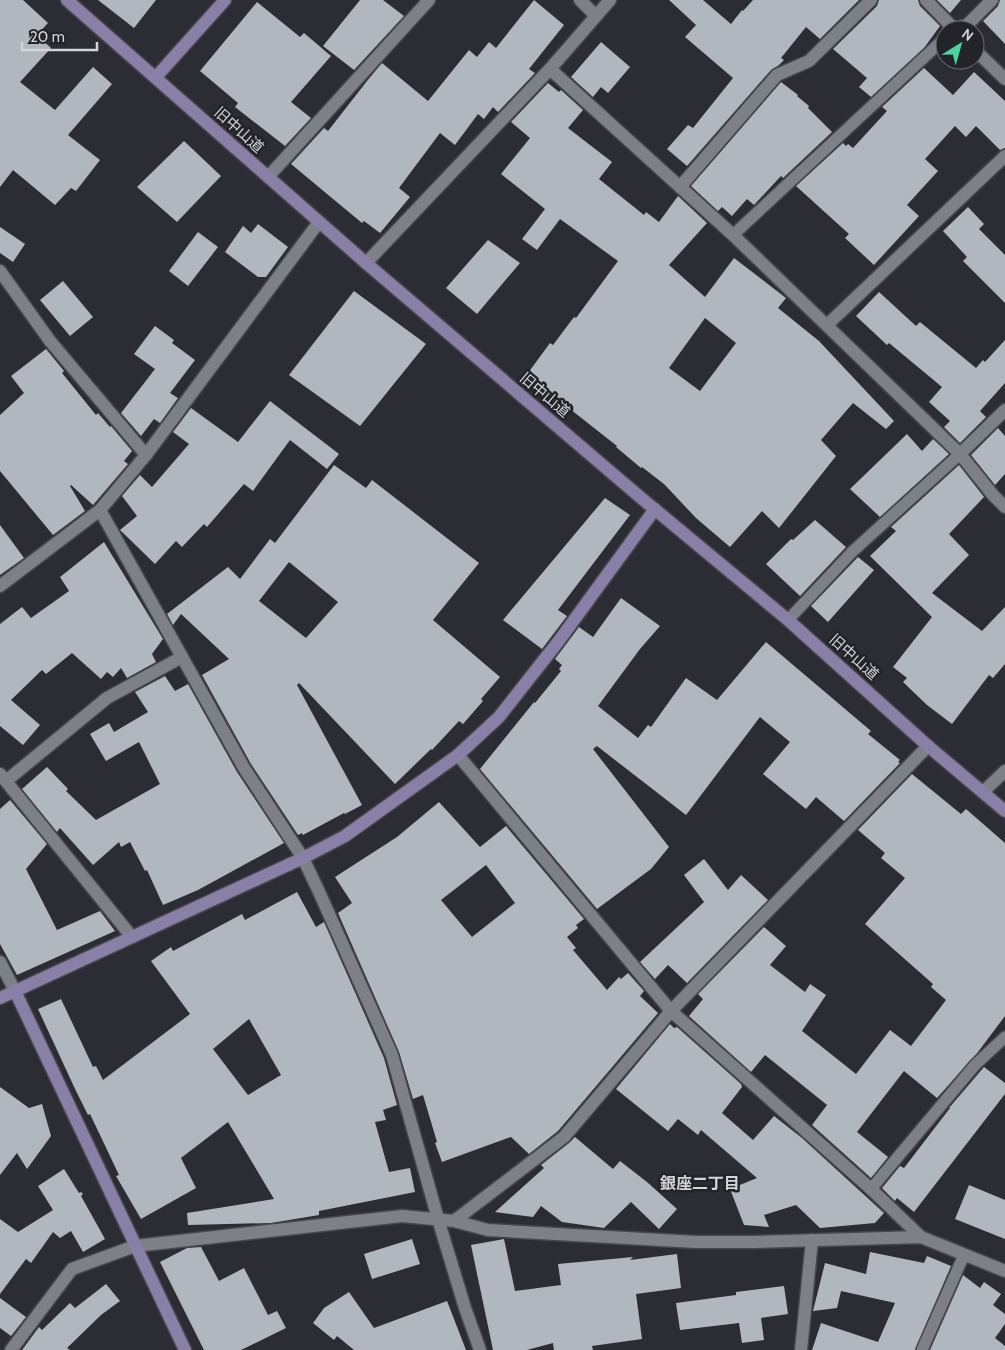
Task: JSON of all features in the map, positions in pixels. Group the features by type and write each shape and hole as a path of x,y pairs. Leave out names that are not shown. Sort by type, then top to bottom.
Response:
{"street":[{"name":"旧中山道","path":"67,0 366,263 788,620 928,746 1005,811"},
{"path":"156,77 225,0"},
{"path":"268,177 429,0"},
{"path":"580,0 596,16"},
{"path":"366,263 550,69 610,0"},
{"path":"680,187 777,75 809,60 871,0"},
{"path":"926,0 942,20"},
{"path":"972,20 992,0"},
{"path":"985,60 1005,79"},
{"path":"550,69 733,235 827,325 960,454 993,496 1005,507"},
{"path":"827,325 1005,156"},
{"path":"0,586 100,510 146,455 319,222"},
{"path":"0,271 50,341 146,455"},
{"path":"960,454 1005,410"},
{"path":"0,998 303,858 344,836 458,755 500,717 558,642 655,509"},
{"path":"100,510 244,768 303,858 392,1055 438,1219 480,1350"},
{"path":"132,937 3,777 107,698 182,657"},
{"path":"454,1221 564,1137 671,1010 928,746"},
{"path":"458,755 671,1010 871,1189 921,1237 1005,1271"},
{"path":"983,792 1005,771"},
{"path":"0,962 185,1350"},
{"path":"11,1350 72,1268 136,1246 402,1216 454,1221 488,1230 696,1242 921,1237"},
{"path":"801,1350 812,1240"}],"lane":[{"path":"733,235 935,48"},
{"path":"788,620 852,552 960,454"},
{"path":"871,1189 975,1065 1005,1037"},
{"path":"922,1350 964,1255"}],"building":[{"path":"0,0 23,0 48,23 37,35 51,48 20,82 55,110 93,67 112,84 68,135 100,160 76,191 71,188 55,205 13,170 0,187"},
{"path":"98,0 156,0 134,28"},
{"path":"360,0 383,0 404,16 354,70 323,46"},
{"path":"534,0 564,25 529,69 535,73 498,112 493,107 484,119 478,114 455,145 440,133 399,188 410,197 380,233 364,221 362,223 291,164 324,128 328,131 382,63 428,101 469,50 477,57 489,42 496,48"},
{"path":"669,0 703,0 731,24 753,0 859,0 820,39 806,27 781,58 784,60 771,70 687,166 667,149 688,125 693,128 733,78 685,37 696,25"},
{"path":"879,0 918,0 920,6 935,21 935,33 924,48 871,97 859,87 867,78 833,49 877,6"},
{"path":"937,0 961,0 950,13"},
{"path":"1000,0 1005,0 1005,44 984,20 998,6"},
{"path":"257,2 300,37 304,33 331,56 291,102 311,118 285,146 235,107 238,103 200,71"},
{"path":"601,42 630,67 608,93 601,87 593,97 571,77"},
{"path":"924,68 953,95 974,72 1005,101 1005,148 1000,150 976,126 966,137 955,126 925,159 938,171 907,205 919,216 874,265 845,238 849,234 796,186 843,143 853,148 887,111 882,107"},
{"path":"781,82 798,95 832,132 783,178 781,176 754,205 747,199 732,216 722,207 718,211 691,186"},
{"path":"548,83 559,92 561,90 583,110 568,128 612,162 599,179 644,215 646,212 659,222 678,196 707,223 669,265 705,297 734,258 786,298 778,308 819,341 894,421 886,429 853,403 821,440 836,456 779,528 762,511 730,547 696,518 664,484 641,468 617,446 542,387 544,385 528,373 550,343 553,345 574,317 576,318 618,261 560,219 537,250 522,239 545,209 501,174 530,138 511,122","holes":["705,318 736,343 700,391 669,368"]},
{"path":"184,141 221,176 177,222 137,187"},
{"path":"968,207 984,224 979,229 1005,255 1005,303 963,261 967,257 943,231"},
{"path":"258,224 288,247 266,277 258,277 225,252 243,226 251,233"},
{"path":"0,227 25,244 13,262 0,253"},
{"path":"198,232 218,247 188,286 169,271"},
{"path":"488,240 520,263 477,314 446,288"},
{"path":"63,281 93,317 70,336 40,300"},
{"path":"354,291 426,344 360,426 289,375"},
{"path":"879,292 916,326 920,322 976,368 983,360 985,362 1005,340 1005,383 980,411 986,417 960,443 944,427 950,421 929,402 942,387 889,343 887,345 856,316"},
{"path":"155,326 174,340 172,343 195,360 170,393 178,398 160,423 154,419 141,436 121,413 155,369 134,354"},
{"path":"46,349 64,371 62,373 96,415 98,413 132,451 124,461 128,464 93,505 70,486 85,511 53,535 0,471 0,415 24,393 11,376"},
{"path":"270,401 339,454 327,469 290,440 253,491 244,484 207,527 204,524 182,547 176,541 155,564 120,530 137,516 122,496 140,475 152,487 189,444 173,432 191,408 238,442"},
{"path":"998,428 1005,436 1005,474 995,485 971,455"},
{"path":"907,434 922,451 933,439 949,454 880,517 850,489"},
{"path":"334,465 366,488 372,480 479,563 433,620 500,677 463,724 459,721 432,750 395,784 299,683 297,685 362,805 303,835 302,833 298,835 251,764 202,675 229,659 181,614 173,625 167,614 228,567 240,579 270,539 275,543","holes":["289,562 338,602 306,638 259,601"]},
{"path":"959,465 984,497 949,534 969,555 932,593 982,631 1005,607 1005,664 993,678 989,675 952,724 927,705 903,682 907,678 893,667 932,617 870,556 896,531 891,527"},
{"path":"605,498 630,515 558,610 567,616 542,649 503,620"},
{"path":"815,520 846,547 800,596 766,564 791,539 793,540"},
{"path":"0,525 24,558 0,575"},
{"path":"104,542 163,639 152,654 156,662 127,678 121,668 113,677 107,672 101,679 72,653 46,674 42,670 11,700 40,725 23,745 0,726 0,624 22,607 31,618 69,591 60,577"},
{"path":"858,557 874,570 828,622 811,606"},
{"path":"621,598 660,626 640,649 598,706 638,738 648,725 651,727 686,678 717,700 766,642 871,731 868,734 900,760 898,762 900,763 844,821 816,797 806,809 763,774 790,742 760,717 686,815 597,746 593,749 669,847 651,869 597,909 480,769 561,671 559,669 562,665 555,659 579,627 593,637"},
{"path":"165,676 175,691 188,684 237,772 284,843 198,890 163,905 147,870 145,871 130,842 121,847 119,842 93,865 60,828 57,832 22,789 47,767 68,789 66,791 96,820 160,784 139,742 106,761 90,734 109,723 114,732 148,712 135,692"},
{"path":"912,774 961,814 966,809 1005,843 1005,1016 978,1052 937,1098 904,1071 857,1132 888,1157 871,1178 812,1125 827,1105 765,1055 751,1072 689,1016 703,999 698,994 764,927 786,946 770,965 805,992 810,984 826,995 802,1031 856,1074 890,1030 911,1046 946,1000 931,987 933,984 865,924 905,878 881,858 885,853 858,830"},
{"path":"10,800 47,844 26,869 57,930 100,911 115,931 17,975 0,944 0,809"},
{"path":"439,802 480,847 506,826 584,919 576,925 578,928 567,937 576,948 573,950 607,990 619,977 621,979 628,973 644,991 640,996 658,1013 558,1131 529,1154 511,1137 442,1162 435,1143 437,1142 423,1095 413,1099 399,1052 338,913 352,903 335,877 397,837","holes":["486,865 515,903 472,937 441,900"]},
{"path":"704,859 728,890 741,875 768,900 687,983 668,965 655,979 640,962 704,902 684,875"},
{"path":"297,892 316,927 324,922 384,1058 397,1105 383,1110 386,1120 375,1122 389,1172 410,1168 415,1192 319,1211 319,1215 271,1223 188,1225 187,1213 274,1199 228,1122 181,1158 196,1188 141,1219 116,1176 119,1175 90,1114 88,1115 76,1091 38,1009 61,999 93,1067 96,1066 103,1080 190,1014 151,961 171,947 173,951 242,914 245,920","holes":["249,1019 281,1075 248,1095 213,1049"]},
{"path":"670,1024 674,1028 677,1027 741,1084 742,1087 722,1113 753,1140 774,1116 802,1138 884,1213 875,1223 820,1228 796,1205 764,1215 769,1227 744,1225 730,1189 757,1178 701,1130 698,1135 678,1119 668,1131 616,1089"},
{"path":"984,1067 1005,1083 1005,1094 914,1212 897,1198 895,1201 882,1188 900,1166 904,1168 949,1108"},
{"path":"0,1087 29,1108 42,1104 51,1136 27,1169 17,1153 0,1175"},
{"path":"575,1137 613,1169 620,1161 677,1209 659,1229 631,1202 604,1228 562,1222 541,1206 533,1217 495,1212 544,1168 541,1165"},
{"path":"64,1169 79,1193 83,1194 81,1196 105,1239 83,1252 71,1231 60,1238 53,1232 31,1263 26,1259 0,1294 0,1219 18,1232 53,1210 38,1186"},
{"path":"969,1185 1005,1200 1005,1239 955,1219"},
{"path":"412,1239 420,1264 372,1279 364,1254"},
{"path":"504,1239 515,1291 561,1285 558,1264 633,1257 630,1260 677,1254 681,1288 636,1294 642,1339 592,1346 593,1350 554,1350 553,1343 527,1350 493,1350 471,1245"},
{"path":"201,1247 219,1281 244,1268 268,1315 277,1311 286,1328 241,1350 204,1350 160,1262 187,1248"},
{"path":"870,1252 924,1263 927,1256 951,1266 915,1350 812,1350 821,1323 878,1342 895,1303 841,1291 837,1308 813,1311 825,1263 866,1274"},
{"path":"963,1275 980,1288 984,1282 1001,1294 993,1305 1005,1314 1005,1324 995,1338 1005,1346 1005,1350 930,1350"},
{"path":"106,1284 120,1301 101,1315 67,1348 70,1350 22,1350 39,1327 42,1330 70,1303 75,1308"},
{"path":"784,1286 788,1314 761,1318 764,1340 742,1343 739,1323 680,1330 676,1303 736,1295 736,1292"},
{"path":"349,1292 374,1328 447,1301 466,1350 354,1350 337,1336 334,1340 313,1323 324,1308"},
{"path":"0,1298 26,1317 11,1336 0,1328"}],"district":[{"name":"銀座二丁目","path":"700,1183"}]}
